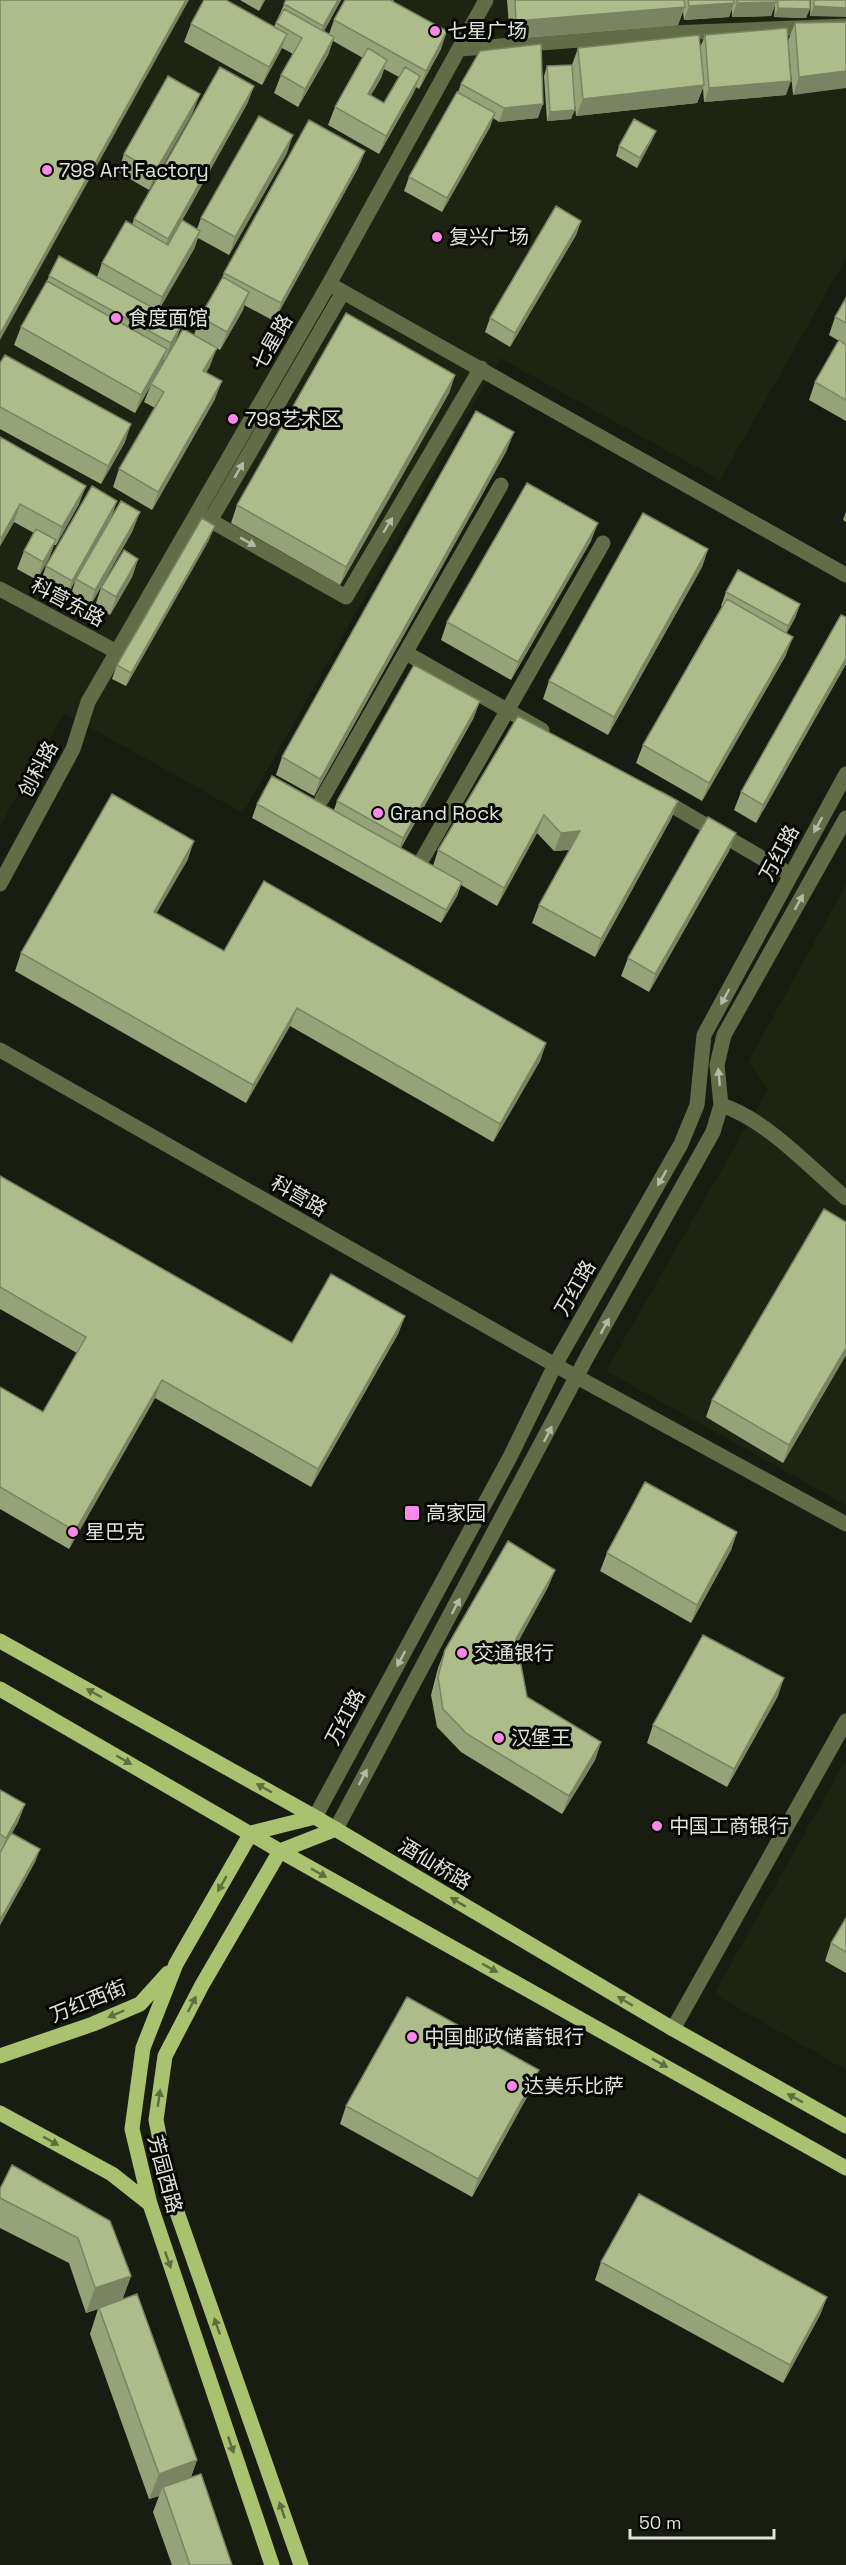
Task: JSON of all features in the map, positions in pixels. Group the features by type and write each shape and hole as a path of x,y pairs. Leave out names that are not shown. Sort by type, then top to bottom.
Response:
{"main road":[{"name":"酒仙桥路","path":"0,1641 315,1816 673,2029 846,2126"},
{"path":"0,1689 280,1851 846,2168"},
{"path":"251,1833 315,1816"},
{"path":"280,1851 336,1829"},
{"name":"芳园西路","path":"251,1833 176,1964 143,2048 132,2129 150,2204 272,2565"},
{"name":"芳园西路","path":"280,1851 202,1985 165,2056 156,2121 171,2195 301,2565"},
{"name":"万红西街","path":"0,2056 93,2024 140,2004 176,1964"},
{"path":"0,2113 111,2174 150,2204"}],"street":[{"name":"七星路","path":"88,702 203,517 336,288 486,0"},
{"path":"460,49 671,33 846,26"},
{"path":"336,288 846,575"},
{"path":"203,517 346,597 481,368"},
{"path":"322,799 501,485"},
{"path":"423,858 603,543"},
{"name":"科营东路","path":"0,589 117,652"},
{"path":"406,653 559,739"},
{"name":"创科路","path":"0,884 73,748 88,702"},
{"name":"万红路","path":"315,1816 510,1457 555,1365 681,1144 697,1105 704,1035 846,774"},
{"path":"650,792 791,875"},
{"name":"万红路","path":"336,1829 577,1378 713,1132 721,1106 717,1065 724,1035 846,818"},
{"name":"科营路","path":"0,1050 577,1378 846,1524"},
{"path":"721,1106 735,1110 760,1126 846,1198"},
{"path":"673,2029 846,1721"}],"shaded area":[{"name":"798艺术区","path":"0,0 846,0 846,258 720,480 500,358 243,813 64,713 0,826"},
{"path":"846,885 846,1505 606,1371 768,1089 748,1062"},
{"path":"846,1760 846,2070 714,1994"}],"building":[{"name":"798 Art Factory","path":"0,0 186,0 0,334"},
{"path":"204,0 226,0 287,34 269,67 191,24"},
{"path":"286,0 338,0 323,26 284,4"},
{"path":"345,0 390,0 447,31 426,71 334,20"},
{"path":"515,0 684,0 685,7 516,21"},
{"path":"688,0 734,0 734,3 689,6"},
{"path":"737,0 776,0 776,2 737,3"},
{"path":"778,0 810,0 810,9 778,8"},
{"path":"814,0 846,0 846,8 814,6"},
{"path":"284,9 334,37 305,89 281,75 302,38 276,23"},
{"path":"846,22 846,71 799,77 795,23"},
{"path":"787,28 791,81 709,88 705,35"},
{"path":"699,35 704,85 583,99 578,48"},
{"path":"541,44 543,104 504,108 461,84 480,51"},
{"path":"368,48 387,60 368,94 384,103 405,67 420,76 386,136 335,107"},
{"path":"572,65 575,110 550,112 547,66"},
{"path":"220,67 254,86 168,239 134,219"},
{"path":"168,76 200,94 155,172 124,154"},
{"path":"457,92 495,113 447,198 409,177"},
{"path":"259,116 293,135 235,237 201,218"},
{"path":"634,119 656,131 640,158 619,146"},
{"path":"309,120 365,151 281,303 224,273"},
{"path":"556,206 581,221 515,333 490,318"},
{"path":"182,220 200,231 162,297 102,263 126,221 168,245"},
{"path":"59,256 182,324 171,343 49,276"},
{"path":"223,277 249,292 227,332 200,317"},
{"path":"47,281 167,349 141,395 21,327"},
{"path":"846,298 846,323 835,317"},
{"path":"346,313 455,375 346,567 237,505"},
{"path":"183,329 217,348 203,371 222,381 158,492 119,469 164,392 151,384"},
{"path":"839,340 846,345 846,400 815,382"},
{"path":"5,355 131,424 108,466 0,407 0,363"},
{"path":"476,411 514,432 320,779 282,757"},
{"path":"0,437 86,486 62,527 20,504 0,537"},
{"path":"527,483 598,523 518,662 447,622"},
{"path":"92,486 117,501 72,581 46,566"},
{"path":"121,501 140,512 95,590 76,579"},
{"path":"643,513 708,549 614,717 549,681"},
{"path":"202,518 215,526 131,673 117,665"},
{"path":"36,529 56,540 43,562 24,551"},
{"path":"124,550 138,559 116,597 101,588"},
{"path":"738,570 800,604 788,626 726,592"},
{"path":"727,599 793,637 709,783 643,745"},
{"path":"841,615 846,617 846,658 763,805 741,792"},
{"path":"414,665 480,701 403,838 337,801"},
{"path":"518,716 678,801 601,939 539,905 580,831 561,833 544,815 504,888 438,850"},
{"path":"272,776 462,882 446,910 257,804"},
{"path":"112,794 194,841 154,912 224,951 264,881 546,1043 500,1124 297,1008 253,1085 21,953"},
{"path":"708,817 736,833 655,974 628,958"},
{"path":"0,1176 292,1343 331,1274 405,1316 318,1469 162,1380 75,1531 0,1487 0,1387 43,1412 86,1337 0,1287"},
{"path":"824,1209 846,1222 846,1348 789,1445 712,1400"},
{"path":"645,1482 737,1532 697,1605 607,1553"},
{"path":"508,1541 555,1570 516,1639 527,1697 601,1742 569,1796 467,1734 443,1709 438,1677 445,1650"},
{"path":"703,1635 784,1678 734,1769 653,1725"},
{"path":"0,1790 25,1804 6,1838 0,1834"},
{"path":"11,1833 40,1849 0,1920 0,1853"},
{"path":"846,1918 846,1952 831,1943"},
{"path":"407,1997 539,2070 478,2179 346,2106"},
{"path":"12,2165 110,2221 131,2276 95,2288 78,2238 0,2198 0,2189"},
{"path":"639,2194 827,2297 790,2365 601,2262"},
{"path":"137,2294 197,2460 159,2474 99,2308"},
{"path":"201,2474 232,2565 190,2565 163,2487"}],"place":[{"name":"七星广场","path":"435,31"},
{"name":"798 Art Factory","path":"47,170"},
{"name":"复兴广场","path":"437,237"},
{"name":"食度面馆","path":"116,318"},
{"name":"798艺术区","path":"233,419"},
{"name":"Grand Rock","path":"378,813"},
{"name":"高家园","path":"412,1513"},
{"name":"星巴克","path":"73,1532"},
{"name":"交通银行","path":"462,1653"},
{"name":"汉堡王","path":"499,1738"},
{"name":"中国工商银行","path":"657,1826"},
{"name":"中国邮政储蓄银行","path":"412,2037"},
{"name":"达美乐比萨","path":"512,2086"}]}
